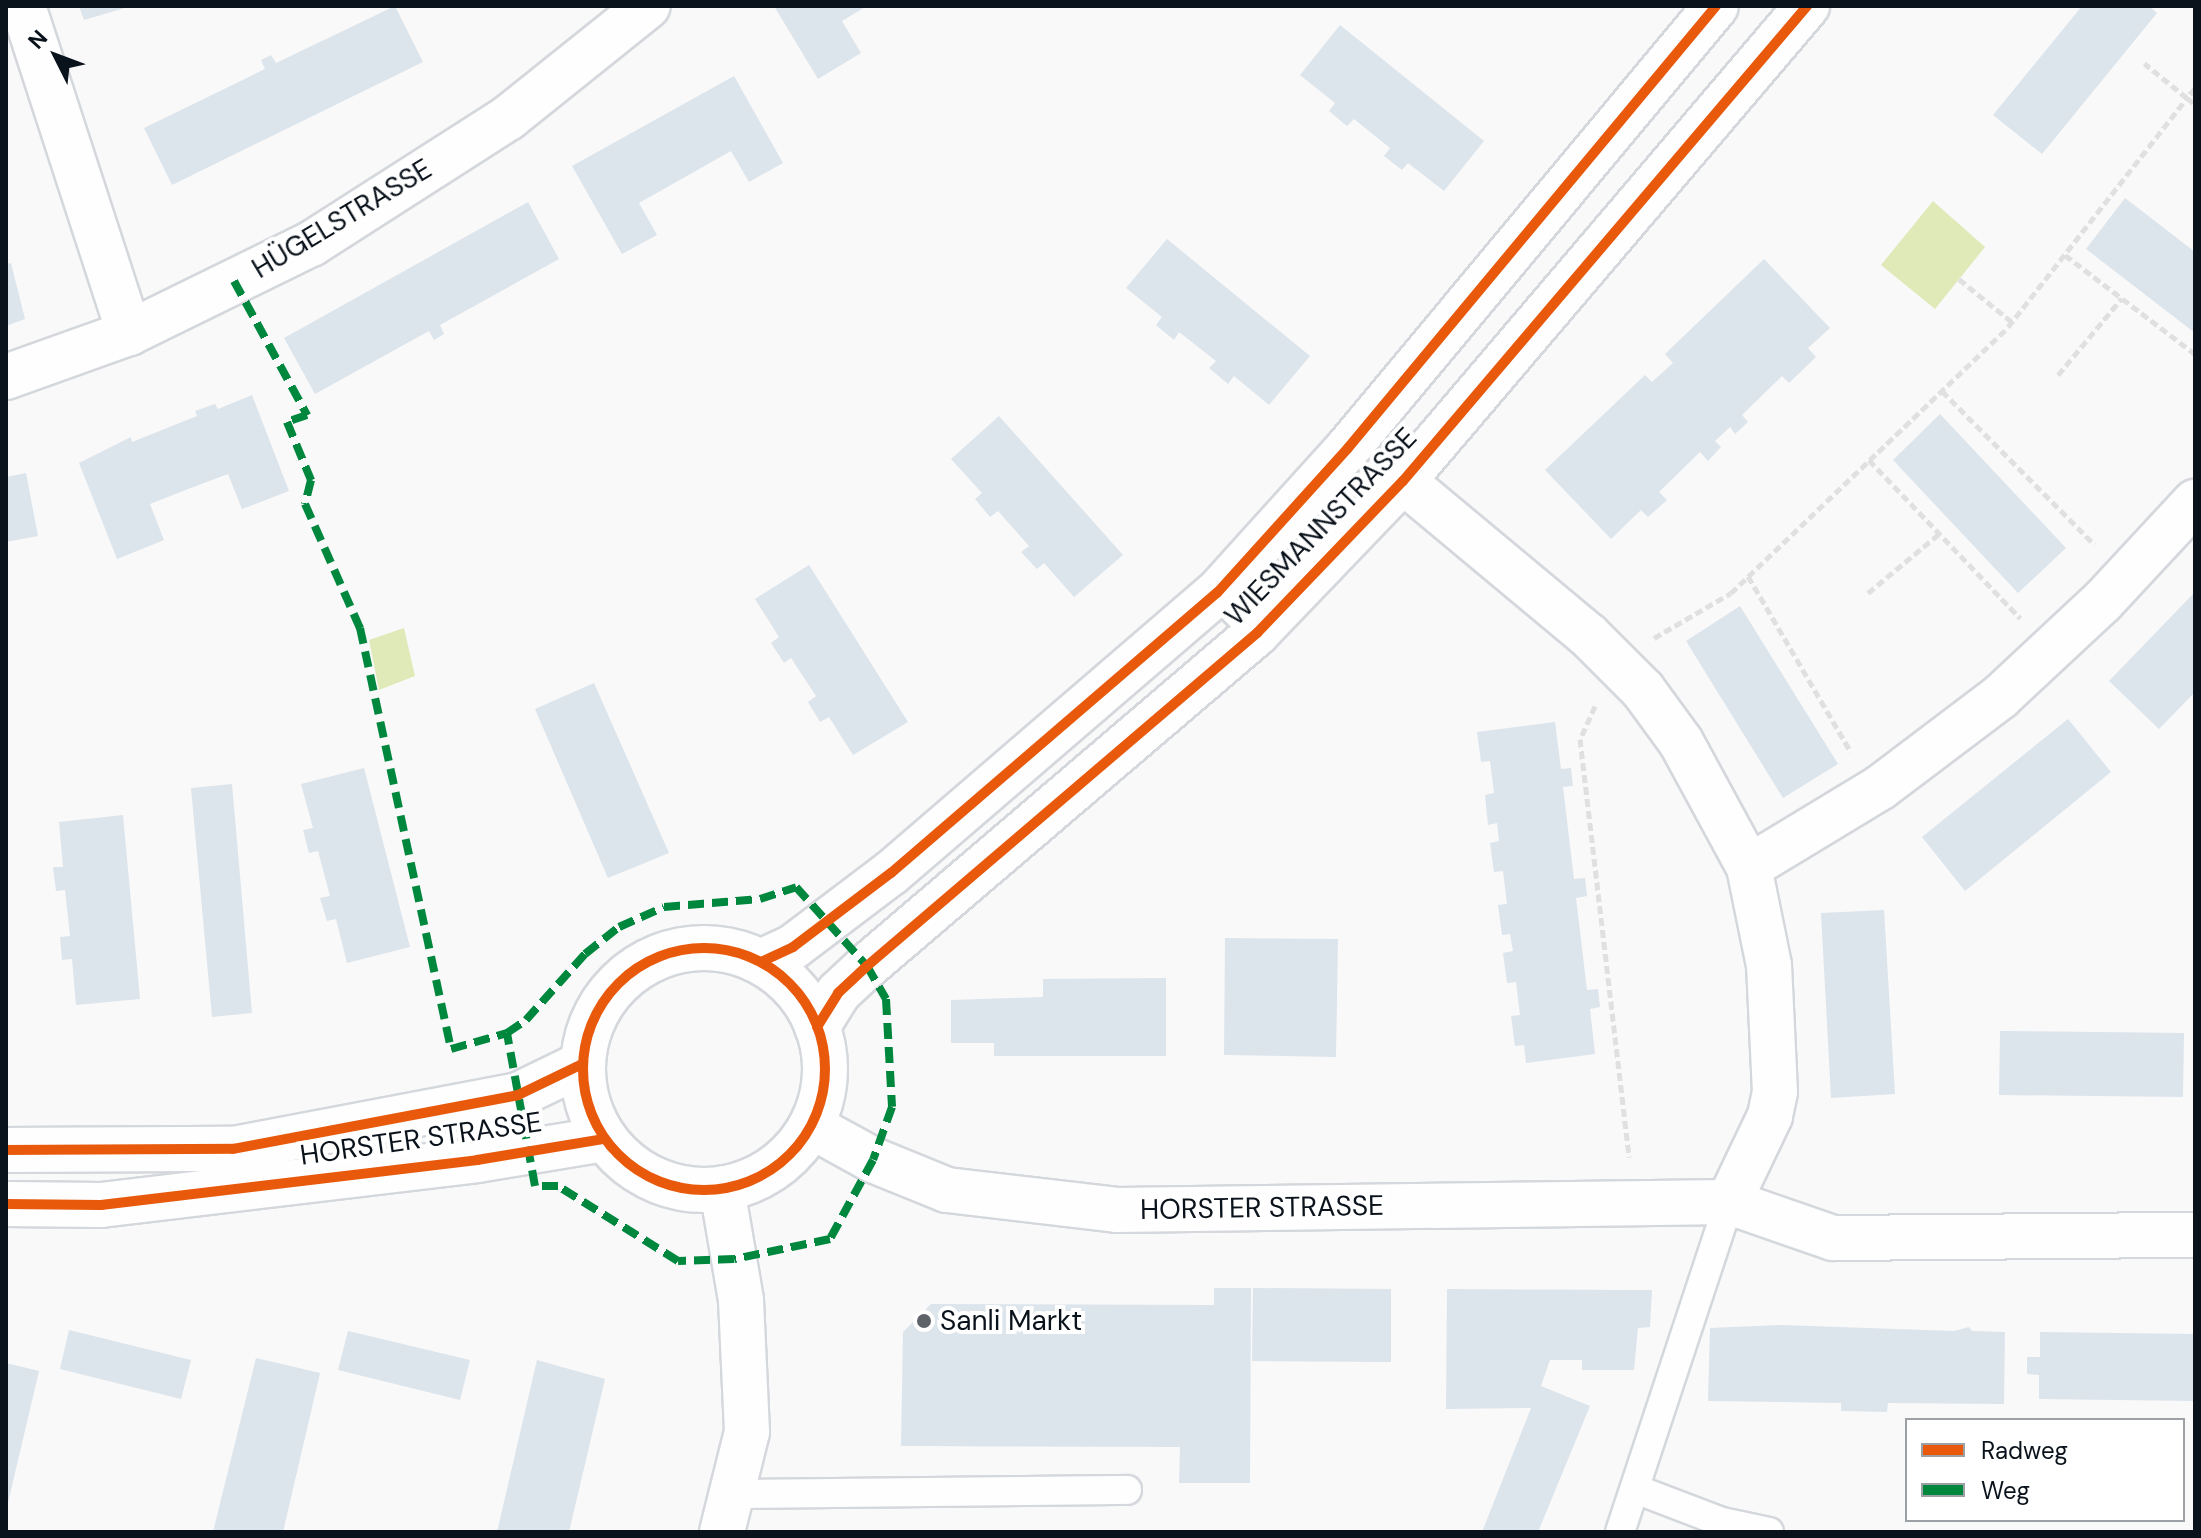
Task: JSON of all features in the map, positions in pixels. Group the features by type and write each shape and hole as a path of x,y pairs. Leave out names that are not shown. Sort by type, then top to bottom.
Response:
{"main road":[{"path":"23,6 129,333"},
{"name":"HÜGELSTRASSE","path":"6,377 129,333 311,244 508,118 648,6"},
{"name":"WIESMANNSTRASSE","path":"761,962 793,947 891,873 1217,593 1348,448 1716,6"},
{"name":"WIESMANNSTRASSE","path":"817,1027 838,993 867,966 1257,633 1403,481 1807,6"},
{"path":"1403,481 1615,661 1681,742 1749,867 1769,965 1775,1092 1770,1116 1729,1202"},
{"path":"1749,867 1874,791 2000,697 2125,576 2195,502"},
{"path":"715,947 761,962 784,977 809,1007 817,1027 825,1081 811,1126 795,1150 766,1175 722,1189 692,1191 655,1182 623,1161 604,1139 585,1097 582,1064 591,1021 611,989 641,964 676,950 715,947"},
{"name":"HORSTER STRASSE","path":"6,1150 233,1149 518,1095 582,1064"},
{"name":"HORSTER STRASSE","path":"811,1126 873,1160 947,1190 1117,1210 1729,1202 1833,1238 2195,1235"},
{"name":"HORSTER STRASSE","path":"6,1204 101,1205 477,1160 604,1139"},
{"path":"722,1189 741,1300 747,1432 726,1513"}],"lane":[{"path":"1217,593 1257,633"},
{"path":"1620,1532 1638,1490 1729,1202"},
{"path":"726,1513 1127,1490"},
{"path":"1638,1490 1722,1522 1769,1532"}],"path":[{"path":"2144,63 2195,104"},
{"path":"1635,1202 1580,739 1615,661 1731,593 2012,322 2195,88"},
{"path":"2065,255 2195,354"},
{"path":"1959,279 2012,322"},
{"path":"2058,375 2122,298"},
{"path":"1942,391 2125,576"},
{"path":"1869,460 2051,650"},
{"path":"1868,593 1940,533"},
{"path":"1748,576 1874,791"}],"green space":[{"path":"1933,201 1985,247 1935,309 1881,265"},
{"path":"404,628 415,676 379,690 369,640"}],"building":[{"path":"79,6 128,6 128,7 84,20"},
{"path":"395,6 423,62 172,185 144,128 265,69 261,60 271,55 276,63"},
{"path":"774,6 867,6 842,21 861,53 818,79"},
{"path":"2082,6 2149,6 2157,13 2042,154 1993,115"},
{"path":"1340,25 1484,141 1444,191 1408,163 1402,170 1384,156 1390,148 1354,119 1347,126 1329,111 1335,103 1300,75"},
{"path":"734,76 783,163 749,182 731,151 639,203 657,235 622,254 572,166"},
{"path":"2125,198 2195,252 2195,333 2086,249"},
{"path":"528,202 559,259 440,325 444,334 434,340 429,331 315,394 284,338"},
{"path":"1167,239 1310,356 1269,405 1234,376 1228,384 1209,368 1216,361 1179,332 1174,340 1156,325 1162,317 1126,288"},
{"path":"1764,259 1830,328 1808,348 1816,357 1789,383 1782,376 1742,415 1748,422 1735,434 1730,427 1715,441 1721,447 1708,461 1700,452 1659,492 1667,500 1648,517 1641,510 1611,539 1545,470 1645,375 1652,382 1673,363 1665,354"},
{"path":"11,263 25,319 6,326 6,264"},
{"path":"252,395 289,491 242,509 228,474 150,504 164,540 117,559 79,463 131,437 132,442 197,416 195,411 215,404 218,409"},
{"path":"1940,414 2066,548 2018,593 1893,460"},
{"path":"999,416 1123,555 1074,597 1044,563 1037,569 1021,552 1029,546 998,511 990,517 975,499 982,493 951,459"},
{"path":"26,473 38,536 6,542 6,477"},
{"path":"809,565 908,722 853,755 829,717 820,722 808,702 816,696 791,658 784,663 771,643 779,637 755,599"},
{"path":"2195,592 2195,692 2159,729 2109,681"},
{"path":"1740,606 1838,764 1783,798 1686,641"},
{"path":"594,683 669,853 608,878 535,709"},
{"path":"2068,719 2111,772 1965,891 1922,837"},
{"path":"1555,722 1561,769 1571,768 1573,786 1563,787 1574,879 1585,878 1587,896 1576,898 1587,990 1598,989 1600,1007 1590,1009 1595,1054 1526,1063 1524,1045 1515,1046 1511,1016 1520,1015 1516,982 1507,983 1503,953 1513,951 1510,934 1502,935 1498,905 1507,904 1503,871 1494,872 1490,843 1499,841 1497,823 1488,825 1485,795 1494,793 1490,761 1481,762 1477,732"},
{"path":"364,768 410,947 347,963 336,919 327,921 320,898 330,896 318,851 309,853 303,830 313,828 301,784"},
{"path":"232,784 252,1013 212,1017 191,788"},
{"path":"123,815 140,999 76,1005 72,959 62,960 60,937 70,936 65,890 56,891 53,867 63,867 59,822"},
{"path":"1884,910 1895,1094 1831,1098 1821,913"},
{"path":"1225,938 1338,939 1336,1057 1224,1055"},
{"path":"1166,978 1166,1056 994,1056 994,1043 951,1043 951,1000 1043,997 1043,979"},
{"path":"2000,1031 2184,1033 2183,1097 1999,1095"},
{"path":"1214,1288 1251,1288 1250,1483 1179,1483 1180,1447 901,1446 903,1332 931,1304 1214,1305"},
{"path":"1253,1288 1391,1289 1391,1362 1252,1361"},
{"path":"1447,1289 1652,1290 1650,1327 1638,1328 1634,1370 1582,1370 1582,1360 1550,1360 1541,1386 1590,1406 1538,1532 1482,1532 1531,1408 1446,1409"},
{"path":"1781,1325 1954,1331 1969,1327 1972,1331 2005,1332 2004,1404 1888,1403 1887,1412 1841,1411 1841,1403 1708,1401 1710,1328"},
{"path":"69,1330 191,1360 181,1399 60,1369"},
{"path":"348,1331 470,1360 460,1400 338,1370"},
{"path":"2040,1332 2195,1334 2195,1401 2039,1399 2039,1375 2027,1374 2027,1357 2040,1357"},
{"path":"256,1358 320,1373 283,1532 213,1532"},
{"path":"537,1360 605,1379 569,1532 497,1532"},
{"path":"6,1363 39,1371 7,1507 6,1507"}],"marked path":[{"path":"234,281 307,415 287,422 311,480 305,504 360,628 451,1049 507,1033 526,1020 585,954 619,927 664,907 760,899 796,887 867,966 886,999 892,1107 873,1160 830,1239 734,1259 678,1261 558,1186 535,1186 507,1033"}],"cycle path":[{"path":"761,962 793,947 891,873 1217,593 1348,448 1716,6"},
{"path":"817,1027 838,993 867,966 1257,633 1403,481 1807,6"},
{"path":"704,948 728,950 750,957 790,983 816,1023 823,1045 825,1069 823,1093 816,1115 790,1155 750,1181 728,1188 704,1190 680,1188 658,1181 618,1155 592,1115 585,1093 583,1069 585,1045 592,1023 618,983 658,957 680,950 704,948"},
{"path":"6,1150 233,1149 518,1095 582,1064"},
{"path":"6,1204 101,1205 477,1160 604,1139"}],"place":[{"name":"Sanli Markt","path":"924,1321"}]}
